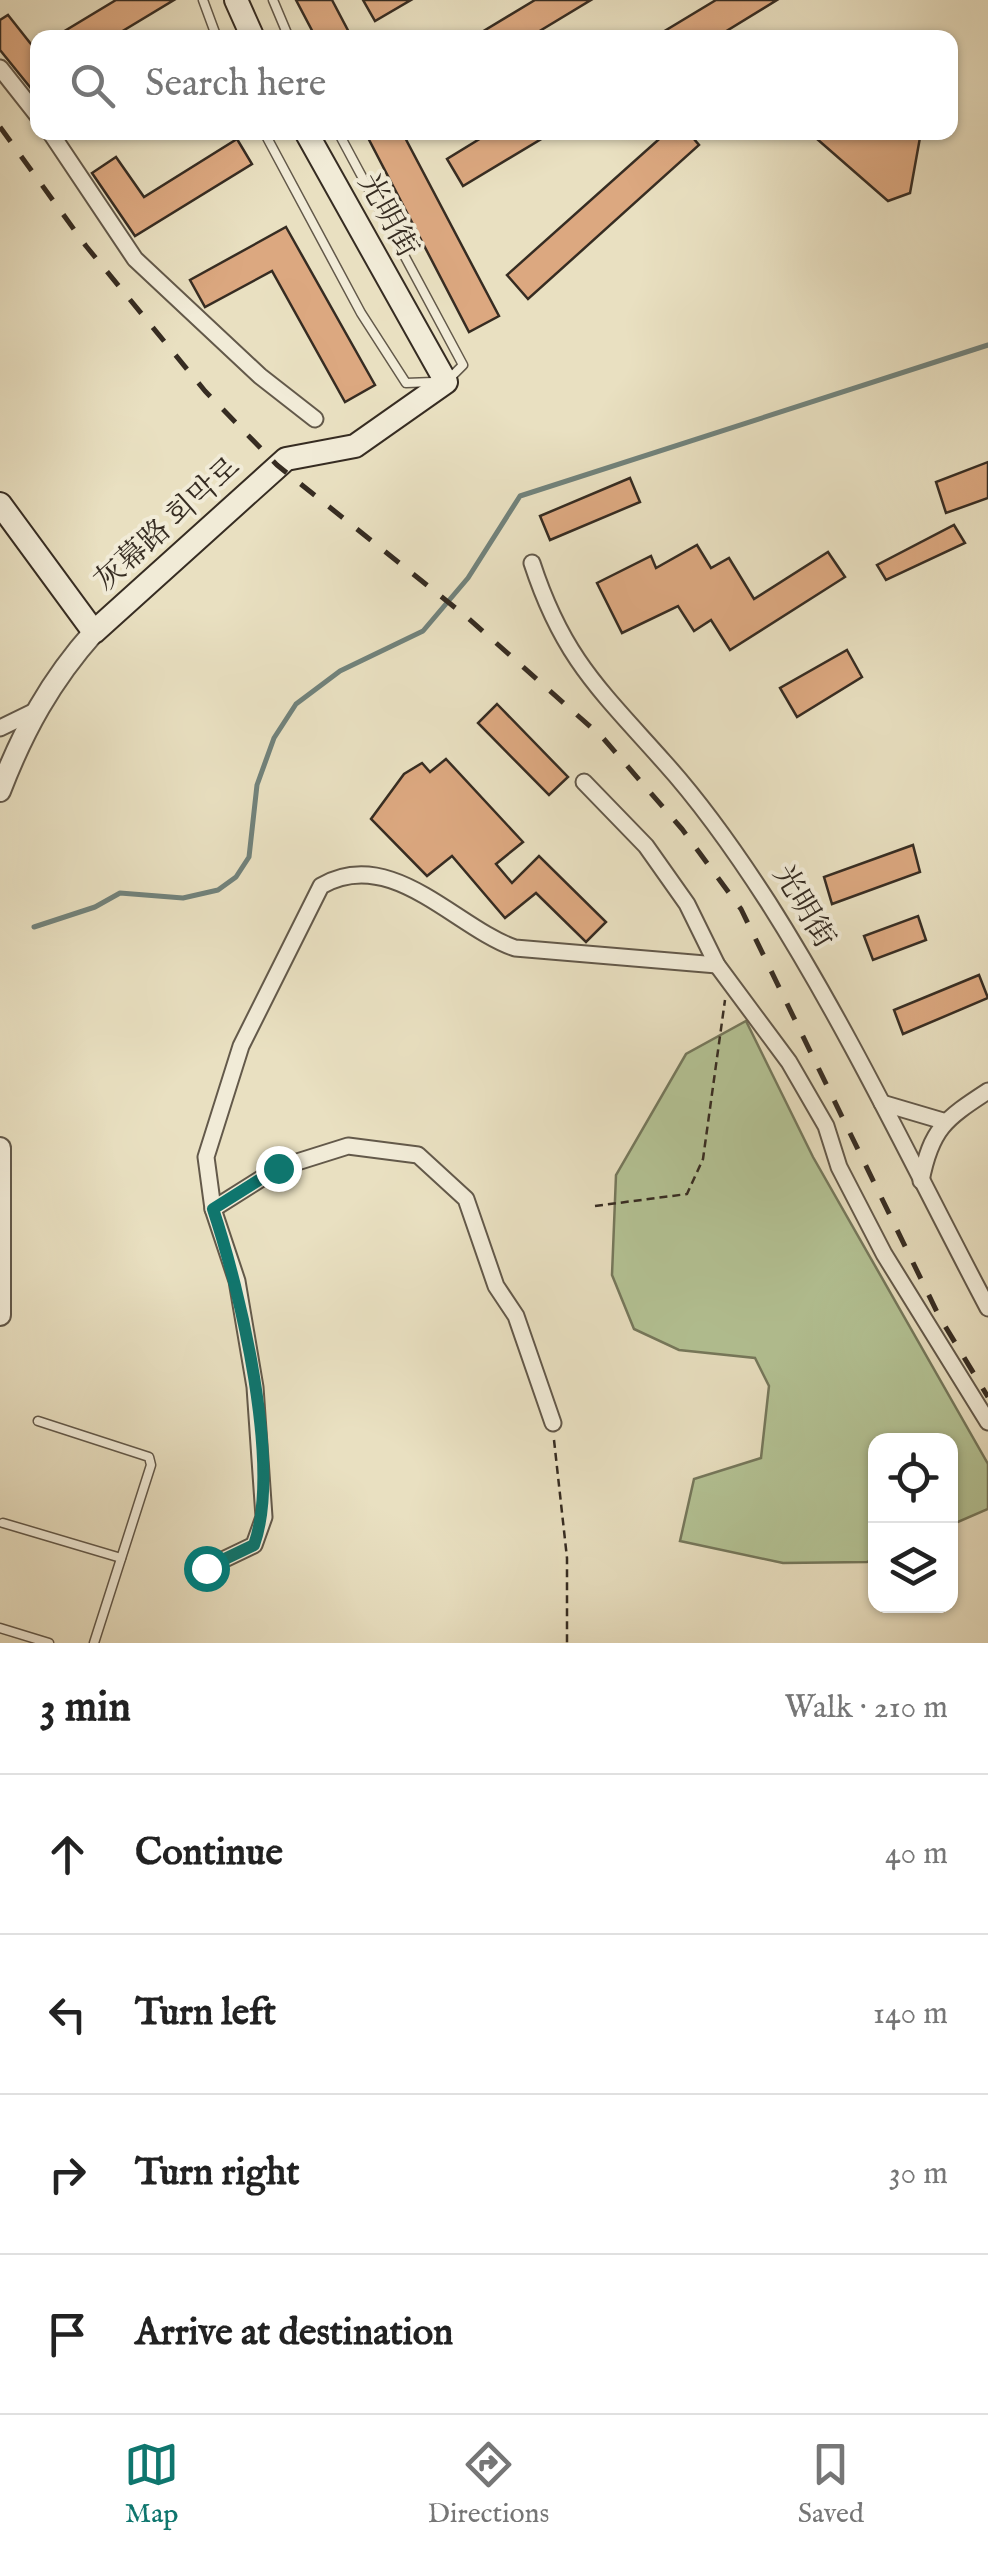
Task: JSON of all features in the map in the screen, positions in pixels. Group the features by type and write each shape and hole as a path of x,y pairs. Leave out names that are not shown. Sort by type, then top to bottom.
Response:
{"main road":[{"path":"236,0 249,30"},
{"name":"光明街","path":"310,140 446,382"},
{"name":"灰幕路 회막로","path":"94,632 238,506 277,465 286,459 355,446 446,382"},
{"path":"0,504 94,632"}],"street":[{"path":"0,68 30,106"},
{"path":"55,140 135,259 260,376 314,419"},
{"name":"光明街","path":"532,563 549,617 570,654 667,764 768,902 882,1102 988,1308"},
{"name":"灰幕路 회막로","path":"0,791 35,711 66,664 94,632"},
{"path":"0,728 35,711"},
{"path":"584,782 646,846 688,904 722,972 789,1062 826,1126 838,1168 884,1254 988,1422"},
{"path":"206,1568 254,1545 264,1516 255,1386 237,1281 213,1209 206,1157 241,1046 321,886 338,876 360,872 418,892 454,910 494,941 514,948 722,972"},
{"path":"920,1181 930,1143 943,1121 988,1092"},
{"path":"882,1102 943,1121"},
{"path":"213,1209 278,1168 348,1146 418,1155 466,1200 496,1286 516,1316 553,1424"},
{"path":"0,1148 0,1315"}],"lane":[{"path":"202,0 215,30"},
{"path":"273,0 286,30"},
{"path":"268,140 361,313 406,383 446,382 463,365 342,140"},
{"path":"38,1421 149,1457 150,1465 94,1643"},
{"path":"3,1523 121,1558"},
{"path":"0,1628 50,1643"}],"path":[{"path":"595,1206 687,1194 703,1159 722,972"},
{"path":"553,1424 567,1558 567,1643"}],"green space":[{"path":"746,1021 813,1157 988,1464 988,1509 958,1522 958,1433 868,1433 868,1562 783,1563 680,1541 694,1479 761,1458 769,1386 755,1358 679,1350 634,1329 612,1275 616,1175 686,1054"}],"building":[{"path":"116,0 174,0 124,30 66,30"},
{"path":"296,0 332,0 348,30 312,30"},
{"path":"363,0 411,0 375,21"},
{"path":"535,0 591,0 541,30 485,30"},
{"path":"716,0 777,0 728,30 666,30"},
{"path":"8,15 30,43 30,87 0,50 0,20"},
{"path":"235,140 252,164 135,236 92,173 116,157 144,197"},
{"path":"369,140 406,140 499,316 469,332"},
{"path":"478,140 540,140 463,186 447,159"},
{"path":"658,140 695,140 699,145 528,299 507,275"},
{"path":"818,140 920,140 910,193 888,201"},
{"path":"286,227 375,385 345,402 272,271 205,307 190,280"},
{"path":"988,462 988,498 946,513 936,482"},
{"path":"630,478 640,502 550,540 540,516"},
{"path":"954,525 965,543 886,580 877,565"},
{"path":"697,545 711,568 729,558 754,599 828,552 845,577 730,650 711,620 694,631 678,606 622,633 597,583 651,556 656,568"},
{"path":"847,650 862,677 797,717 780,688"},
{"path":"497,704 568,777 549,795 478,723"},
{"path":"446,759 523,842 496,864 512,883 539,856 606,922 586,942 536,893 505,918 452,856 427,876 371,819 404,774 422,763 430,772"},
{"path":"913,845 920,872 832,904 824,877"},
{"path":"918,916 926,940 873,960 864,936"},
{"path":"979,975 988,998 903,1034 894,1010"}],"waterway":[{"path":"34,927 95,907 120,893 183,898 218,890 236,877 249,857 257,785 274,738 296,704 340,671 423,631 468,578 520,496 988,345"}],"railway":[{"path":"0,127 86,246 205,391 277,465 468,618 603,738 682,829 741,909 939,1316 988,1397"}],"route":[{"path":"206,1568 254,1545 264,1516 255,1386 237,1281 213,1209 278,1168"}]}
